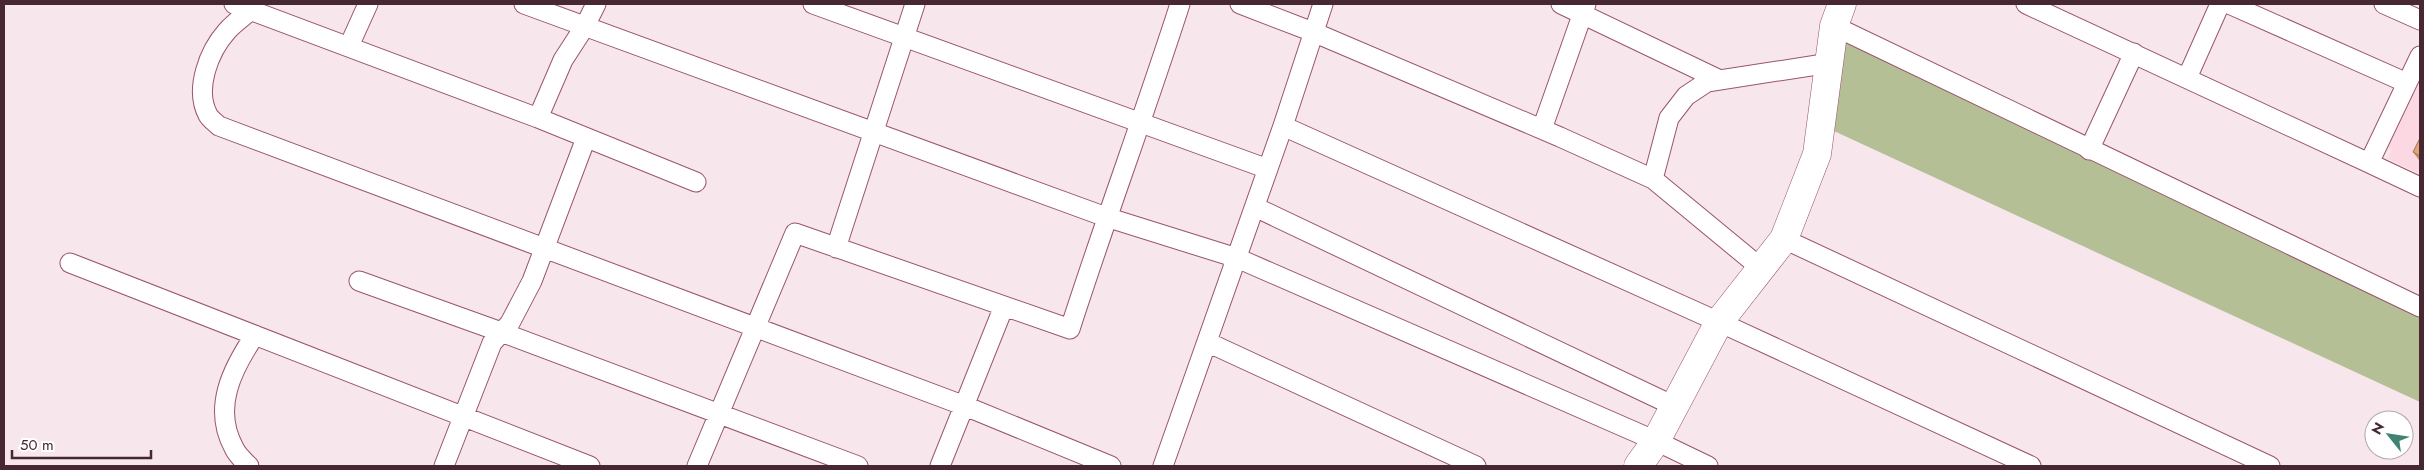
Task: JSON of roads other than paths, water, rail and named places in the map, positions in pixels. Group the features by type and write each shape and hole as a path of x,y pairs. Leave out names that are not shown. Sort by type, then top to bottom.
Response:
{"main road":[{"path":"1638,466 1656,441 1719,322 1784,239 1817,154 1838,15"}],"street":[{"path":"349,46 368,4"},
{"path":"524,4 1106,217 1237,258 1656,441 1708,466"},
{"path":"538,118 563,60 585,26 596,4"},
{"path":"813,4 1268,168"},
{"path":"836,248 915,4"},
{"path":"697,466 795,233 1070,329 1106,217 1142,123 1180,4"},
{"path":"1240,4 1313,32 1542,129 1653,179 1762,269"},
{"path":"1164,466 1283,126 1322,4"},
{"path":"1561,4 1584,9 1720,80"},
{"path":"2026,4 2420,187"},
{"path":"2187,78 2220,4"},
{"path":"2229,4 2408,83"},
{"path":"2384,4 2420,20"},
{"path":"696,182 538,118 243,7 213,50 204,74 203,101 208,116 220,126 965,406 1111,466"},
{"path":"1542,129 1584,9"},
{"path":"1838,15 2089,150 2420,307"},
{"path":"2089,150 2134,53"},
{"path":"2369,163 2420,56"},
{"path":"1653,179 1669,118 1686,96 1707,82 1830,63"},
{"path":"1283,126 1719,322 2030,466"},
{"path":"444,466 492,342 510,323 532,282 586,138"},
{"path":"1255,207 1674,406"},
{"path":"1784,239 2268,466"},
{"path":"70,263 590,466"},
{"path":"359,282 502,332 858,466"},
{"path":"940,466 1004,306"},
{"path":"249,466 234,449 224,420 225,394 236,363 255,335"},
{"path":"1208,342 1476,466"}]}
